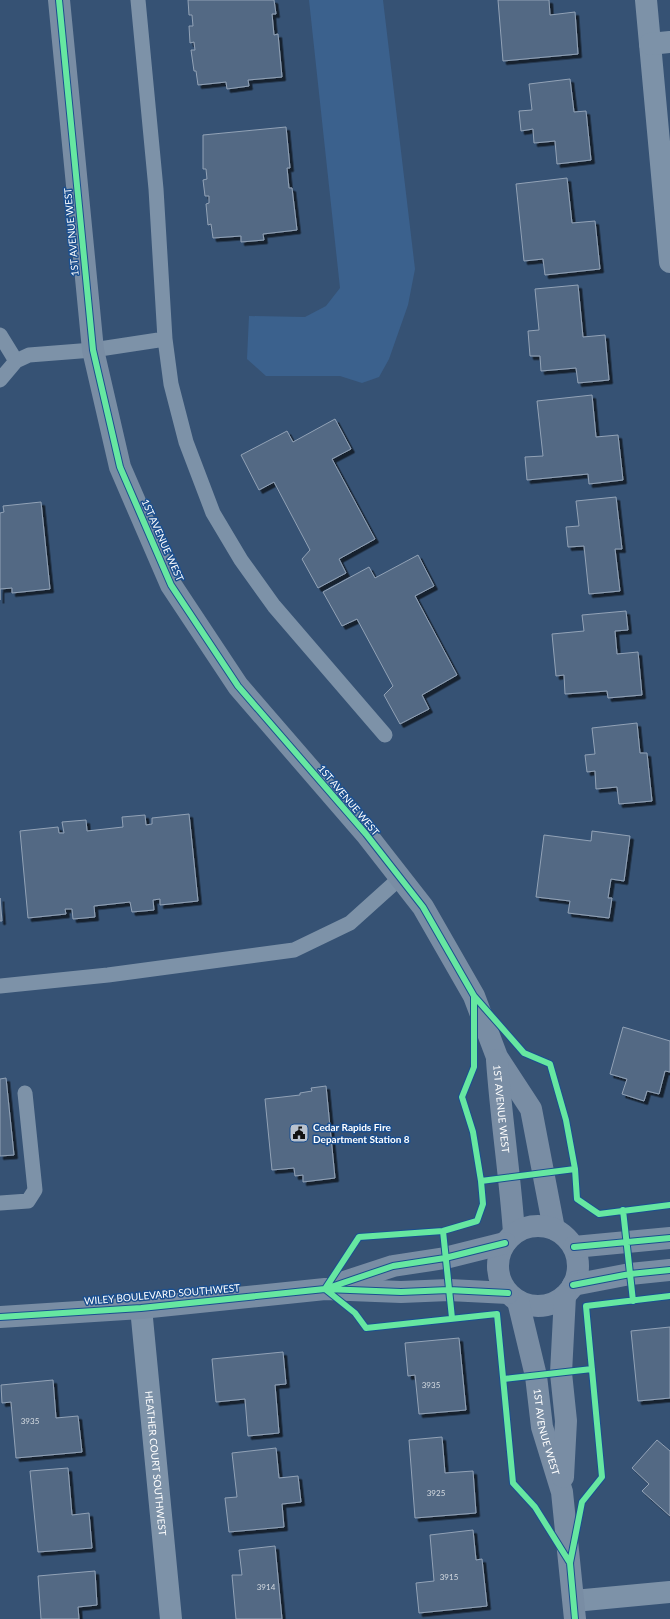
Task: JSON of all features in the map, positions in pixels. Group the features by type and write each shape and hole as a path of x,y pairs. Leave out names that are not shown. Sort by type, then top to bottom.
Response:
{"street":[{"name":"1ST AVENUE WEST","path":"59,0 93,350 120,467 171,585 238,686 366,834 423,907 474,996 497,1057 531,1110 554,1229"},
{"path":"646,0 660,43 670,262"},
{"name":"1ST AVENUE WEST","path":"497,1057 502,1124 510,1177 510,1238"},
{"path":"569,1291 577,1273 578,1261 574,1247 565,1236 554,1229 541,1226 527,1227 510,1238 499,1256 498,1269 501,1282 513,1297 530,1305 543,1306 554,1302 569,1291 630,1274 670,1270"},
{"name":"WILEY BOULEVARD SOUTHWEST","path":"325,1289 393,1266 445,1258 510,1238"},
{"path":"574,1247 670,1238"},
{"name":"WILEY BOULEVARD SOUTHWEST","path":"0,1317 141,1308 325,1289 400,1292 449,1290 513,1297"},
{"name":"1ST AVENUE WEST","path":"569,1291 561,1373 566,1421 562,1492 575,1610"},
{"name":"1ST AVENUE WEST","path":"513,1297 536,1376 542,1427 562,1492"},
{"name":"HEATHER COURT SOUTHWEST","path":"141,1308 171,1619"},
{"path":"575,1610 670,1592"}],"lane":[{"path":"138,0 156,189 165,339 171,384 186,442 213,513 241,560 274,606 385,734"},
{"path":"0,334 16,361"},
{"path":"0,380 16,361 29,355 93,350 165,339"},
{"path":"0,986 108,975 294,950 350,923 400,878"},
{"path":"0,1203 28,1200 35,1190 25,1093"}],"water":[{"path":"309,0 383,0 415,269 408,305 389,359 379,377 362,383 340,376 266,376 247,359 249,316 305,317 326,306 340,288"}],"building":[{"path":"188,0 274,0 276,14 272,14 274,35 278,34 282,77 248,80 249,86 227,89 226,82 198,85 191,50 195,50 194,42 190,43 189,26 193,26 192,15 189,15"},
{"path":"498,0 549,0 550,15 575,12 578,54 503,61"},
{"path":"570,79 574,112 586,111 591,160 557,164 555,141 534,143 533,129 521,131 519,111 532,110 529,84"},
{"path":"286,127 290,168 287,168 289,188 292,188 297,230 263,234 264,240 241,242 241,236 213,238 211,224 208,225 206,204 209,203 209,196 205,196 203,180 207,179 206,169 203,169 203,135"},
{"path":"567,178 572,223 595,221 600,269 545,275 543,259 524,261 516,184"},
{"path":"578,285 583,337 605,335 609,380 578,383 576,368 541,371 540,356 530,356 528,331 539,330 535,289"},
{"path":"592,395 596,437 618,435 623,480 589,484 588,474 527,480 525,457 543,456 537,401"},
{"path":"335,419 351,449 332,459 375,539 339,559 346,573 318,588 302,559 310,550 274,482 259,490 241,455 287,431 293,442"},
{"path":"616,497 622,549 615,549 620,591 589,594 584,546 568,547 566,527 579,526 576,501"},
{"path":"41,502 50,589 12,593 12,588 0,589 0,513 4,512 3,506"},
{"path":"418,555 434,586 415,596 457,675 422,695 429,709 400,724 384,695 393,686 357,619 342,626 323,592 369,567 375,578"},
{"path":"626,611 628,630 615,631 617,654 638,652 642,695 608,698 607,691 565,694 564,675 556,676 552,634 584,631 582,615"},
{"path":"637,723 640,753 647,753 652,801 619,804 617,787 596,789 595,771 587,772 585,755 595,754 592,728"},
{"path":"189,814 198,901 160,905 160,899 153,900 154,910 132,912 130,902 94,906 95,917 73,919 72,909 65,909 66,914 28,918 20,831 58,827 59,833 64,833 62,822 86,820 87,831 123,827 122,817 145,815 146,825 152,824 152,818"},
{"path":"592,831 630,836 624,881 611,879 608,898 612,898 609,918 568,913 570,901 536,897 544,835 591,841"},
{"path":"0,898 2,921 0,921"},
{"path":"623,1027 670,1041 670,1072 665,1071 659,1094 647,1091 644,1101 622,1094 627,1079 610,1074"},
{"path":"6,1078 14,1155 0,1156 0,1079"},
{"name":"Cedar Rapids Fire Department Station 8","path":"326,1086 335,1178 303,1182 303,1175 295,1176 294,1168 272,1170 265,1099 300,1095 300,1093 312,1091 311,1088"},
{"path":"670,1327 670,1398 638,1401 631,1331"},
{"path":"459,1338 466,1410 419,1414 415,1375 408,1376 405,1343"},
{"path":"283,1352 286,1384 275,1385 279,1433 248,1436 245,1399 216,1402 212,1359"},
{"path":"53,1380 56,1418 78,1416 82,1452 16,1458 11,1402 2,1403 1,1385"},
{"path":"442,1437 445,1473 473,1471 476,1513 415,1518 409,1440"},
{"path":"657,1440 670,1451 670,1516 642,1491 649,1484 632,1468"},
{"path":"276,1448 279,1478 298,1476 301,1502 282,1504 284,1527 229,1532 225,1498 237,1497 232,1453"},
{"path":"68,1468 72,1515 89,1513 92,1548 38,1552 30,1471"},
{"path":"473,1530 476,1560 482,1559 487,1606 419,1613 416,1583 434,1581 430,1535"},
{"path":"275,1546 282,1619 236,1619 232,1575 242,1575 239,1550"},
{"path":"95,1571 97,1605 78,1607 79,1619 41,1619 38,1576"}],"cycle path":[{"path":"59,0 93,350 120,467 171,585 238,686 366,834 423,907 474,996 524,1053 550,1064 566,1120 575,1169 577,1199 599,1214 670,1205"},
{"path":"325,1289 359,1237 443,1231 477,1221 483,1204 481,1181 473,1132 462,1097 474,1067 474,996"},
{"path":"481,1181 575,1169"},
{"path":"623,1210 633,1301"},
{"path":"443,1231 452,1318"},
{"path":"574,1247 670,1238"},
{"path":"331,1287 393,1266 445,1258 505,1243"},
{"path":"573,1285 630,1274 670,1270"},
{"path":"325,1289 355,1313 366,1328 497,1314 513,1483 535,1507 570,1563"},
{"path":"0,1317 141,1308 325,1289 401,1292 449,1290 508,1293"},
{"path":"575,1619 570,1563 582,1502 602,1477 586,1306 670,1296"},
{"path":"504,1379 592,1369"}],"place":[{"name":"Cedar Rapids Fire Department Station 8","path":"299,1133"}]}
